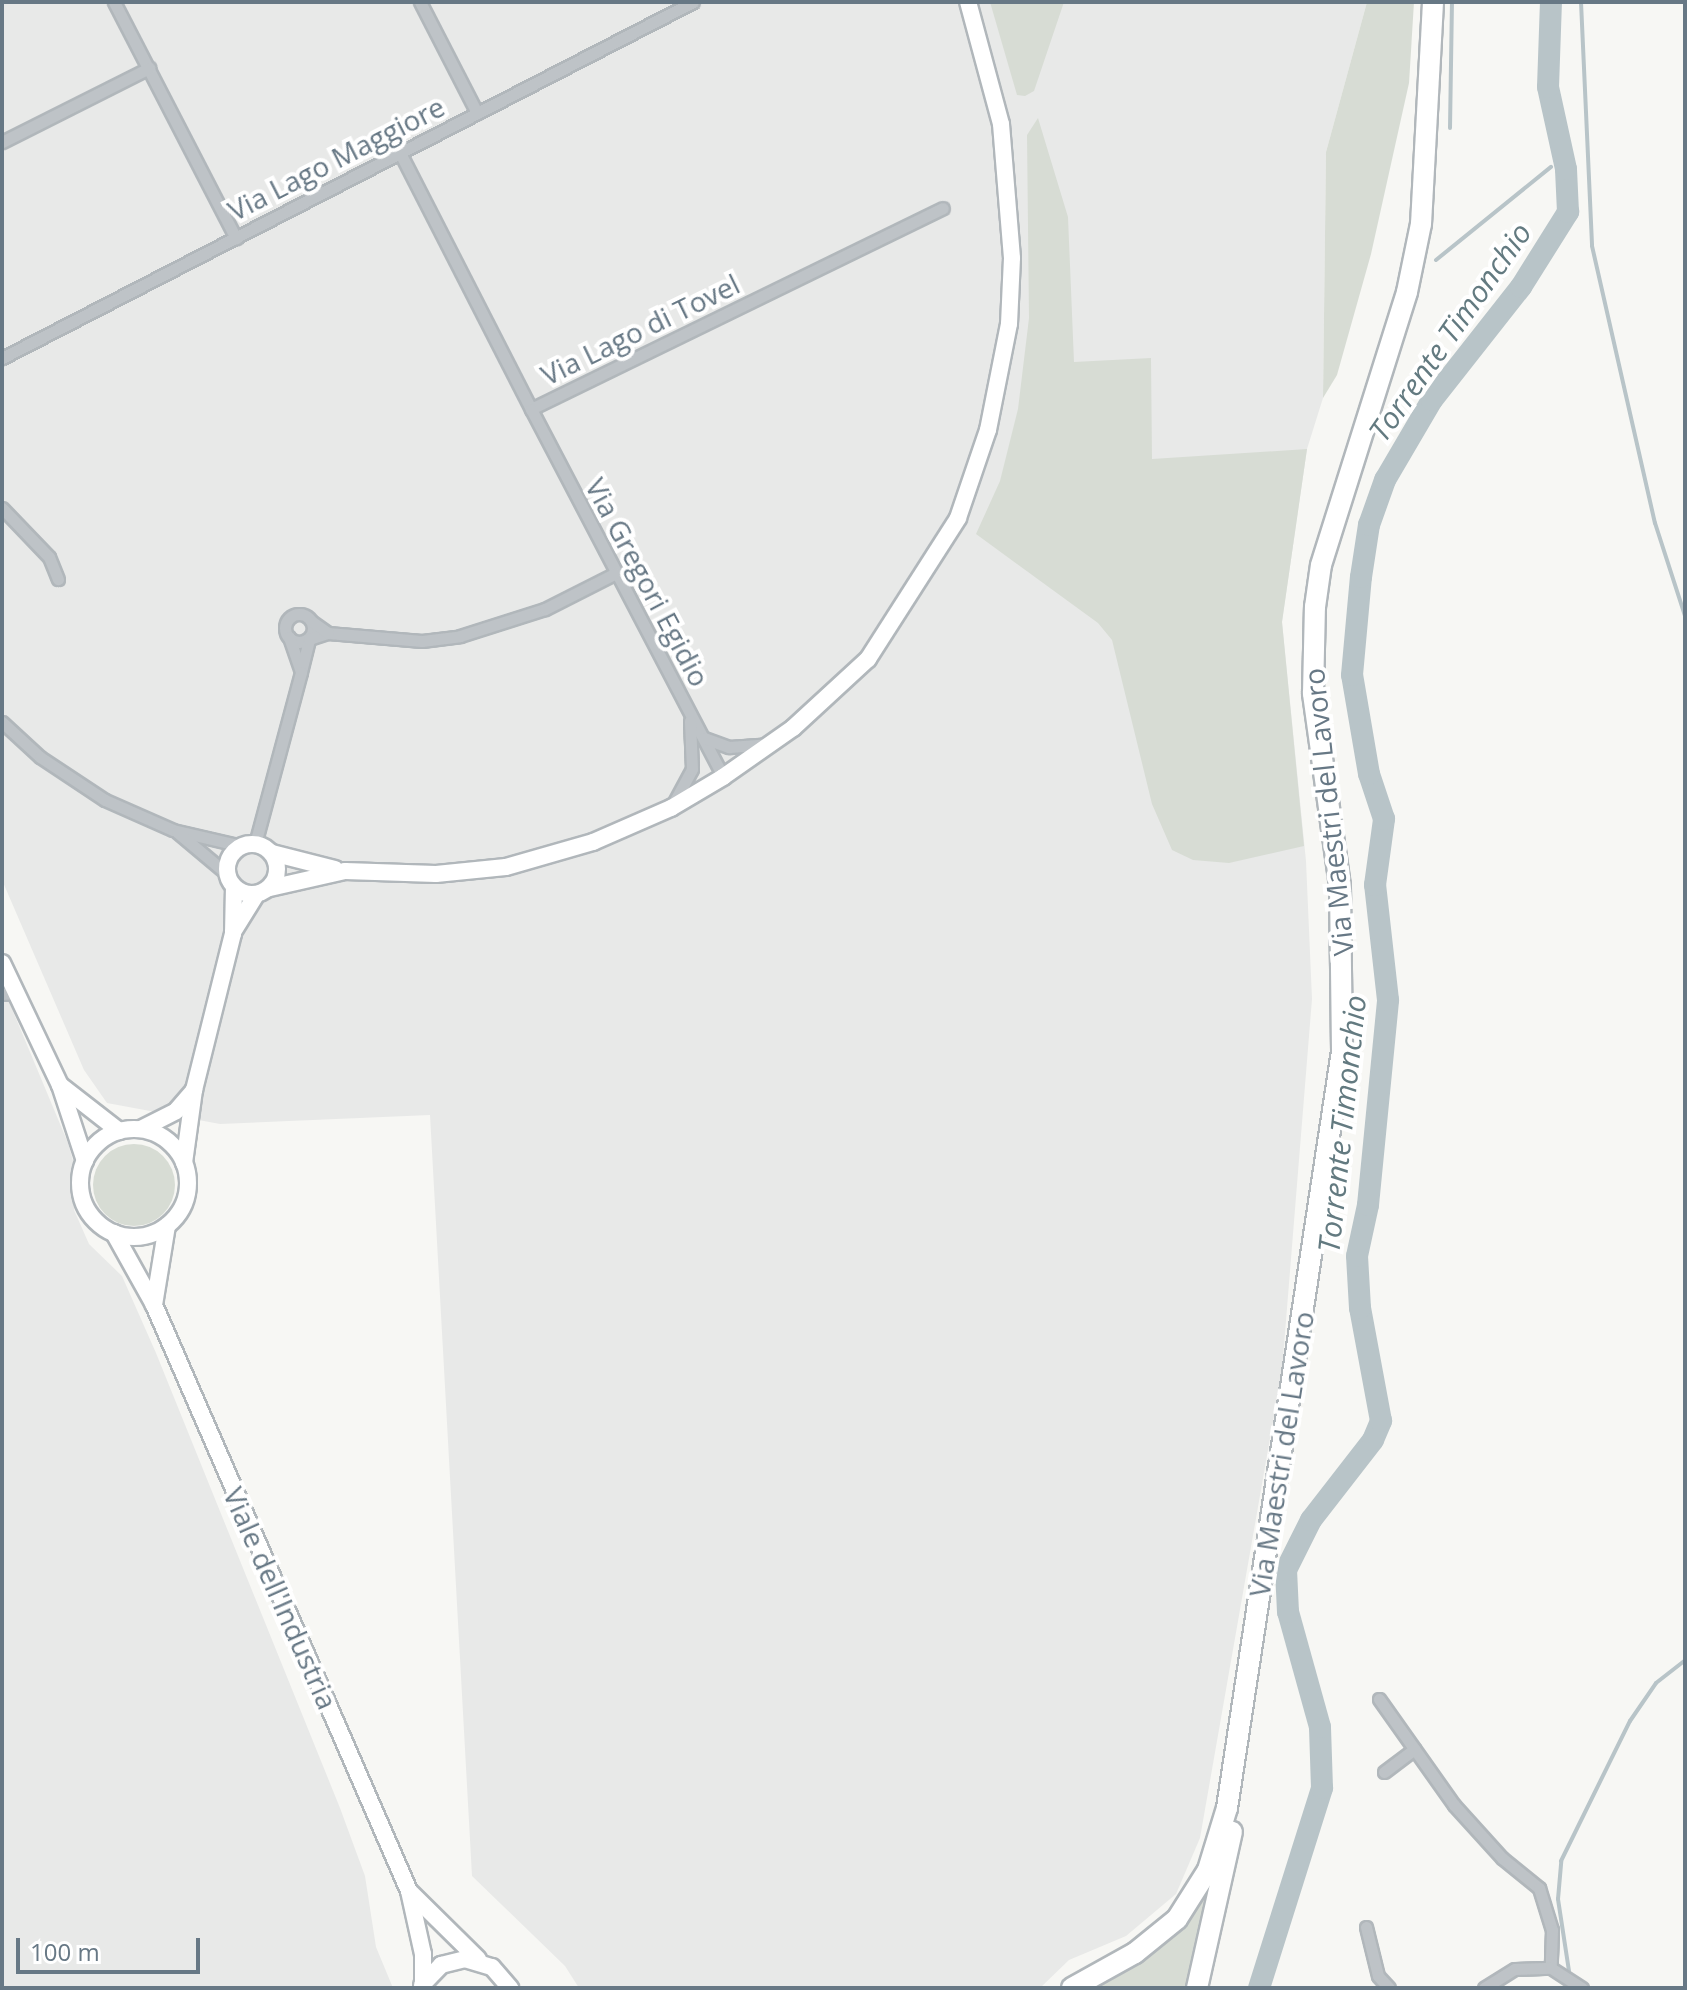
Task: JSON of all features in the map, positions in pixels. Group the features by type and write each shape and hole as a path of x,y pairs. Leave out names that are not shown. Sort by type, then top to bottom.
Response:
{"highway":[{"name":"Via Maestri del Lavoro","path":"1110,1965 1135,1953 1177,1919 1208,1870 1227,1808 1342,1051 1340,886 1313,693 1315,607 1321,565 1407,292 1421,224 1433,2"},
{"path":"1197,1988 1231,1844 1245,1738 1246,1681"},
{"path":"1072,1988 1110,1965"},
{"path":"1085,1988 1110,1965"}],"street":[{"path":"114,2 236,238"},
{"path":"420,2 477,113"},
{"name":"Via Lago Maggiore","path":"2,358 693,2"},
{"path":"2,722 40,757 105,800 173,830 248,845 345,871 446,873 506,867 593,842 671,808 770,744 840,689 877,646 958,518 988,430 1009,324 1012,258 1001,124 968,2"},
{"path":"2,142 149,68"},
{"name":"Via Lago di Tovel","path":"400,153 531,409 943,208"},
{"name":"Via Gregori Egidio","path":"531,409 723,777"},
{"path":"2,508 49,557 58,579"},
{"path":"289,637 301,642 328,633 422,641 460,636 545,609 616,573"},
{"path":"301,672 286,624 292,617 301,614 328,633"},
{"path":"154,1305 167,1226 188,1191 184,1163 194,1090 233,934 228,860 248,845 301,672 312,622"},
{"path":"671,808 692,769 688,709"},
{"path":"703,737 729,747 770,744"},
{"path":"173,830 230,881 263,891 345,871"},
{"path":"233,934 277,874 272,853"},
{"name":"Viale dell'Industria","path":"2,963 8,994 60,1085 85,1161 84,1203 114,1233 154,1305 409,1891 422,1986"},
{"name":"Viale dell'Industria","path":"60,1085 119,1131"},
{"path":"85,1161 99,1142 119,1131 141,1129 176,1111 194,1090"},
{"path":"141,1129 167,1140 184,1163"},
{"path":"114,1233 150,1235 167,1226"},
{"path":"1379,1699 1482,1837 1539,1888 1552,1930 1556,1971"},
{"path":"1384,1772 1414,1749"},
{"name":"Viale dell'Industria","path":"409,1891 478,1959 505,1977 510,1988"},
{"path":"1366,1927 1378,1976 1389,1988"},
{"name":"Viale dell'Industria","path":"422,1986 446,1962 478,1959"},
{"path":"1484,1988 1515,1969 1556,1971 1578,1984"}],"shaded area":[{"path":"2,2 1367,2 1326,152 1323,398 1307,449 1282,622 1306,861 1312,999 1282,1370 1200,1838 1176,1894 1126,1936 1069,1960 1040,1988 579,1988 565,1966 472,1876 430,1115 220,1124 107,1103 84,1070 2,880"},
{"path":"990,2 1064,2 1034,91 1025,96 1017,95"},
{"path":"1367,2 1414,2 1409,83 1371,254 1337,375 1323,398 1326,152"},
{"path":"1038,118 1068,217 1074,362 1151,358 1152,459 1307,449 1282,622 1304,846 1229,863 1193,860 1172,850 1152,804 1112,640 1098,623 976,534 1000,481 1018,409 1029,318 1027,135"},
{"path":"2,985 68,1143 76,1171 74,1210 89,1244 122,1276 340,1808 365,1876 376,1947 393,1988 2,1988"},
{"path":"134,1144 150,1147 163,1156 172,1169 175,1185 172,1201 163,1214 150,1223 134,1226 118,1223 105,1214 96,1201 93,1185 96,1169 105,1156 118,1147"},
{"path":"1210,1891 1191,1988 1095,1988 1183,1927"}],"waterway":[{"path":"1450,128 1452,2"},
{"name":"Torrente Timonchio","path":"1259,1988 1322,1788 1320,1727 1288,1612 1286,1570 1311,1520 1373,1440 1381,1421 1360,1308 1357,1256 1368,1205 1388,1000 1375,885 1384,819 1369,774 1352,675 1361,577 1369,525 1385,480 1432,400 1521,287 1568,212 1566,169 1548,87 1551,2"},
{"path":"1581,2 1592,246 1655,523 1685,616"},
{"path":"1436,260 1551,167"},
{"path":"1569,1971 1558,1899 1561,1861 1630,1721 1656,1683 1685,1660"}]}
